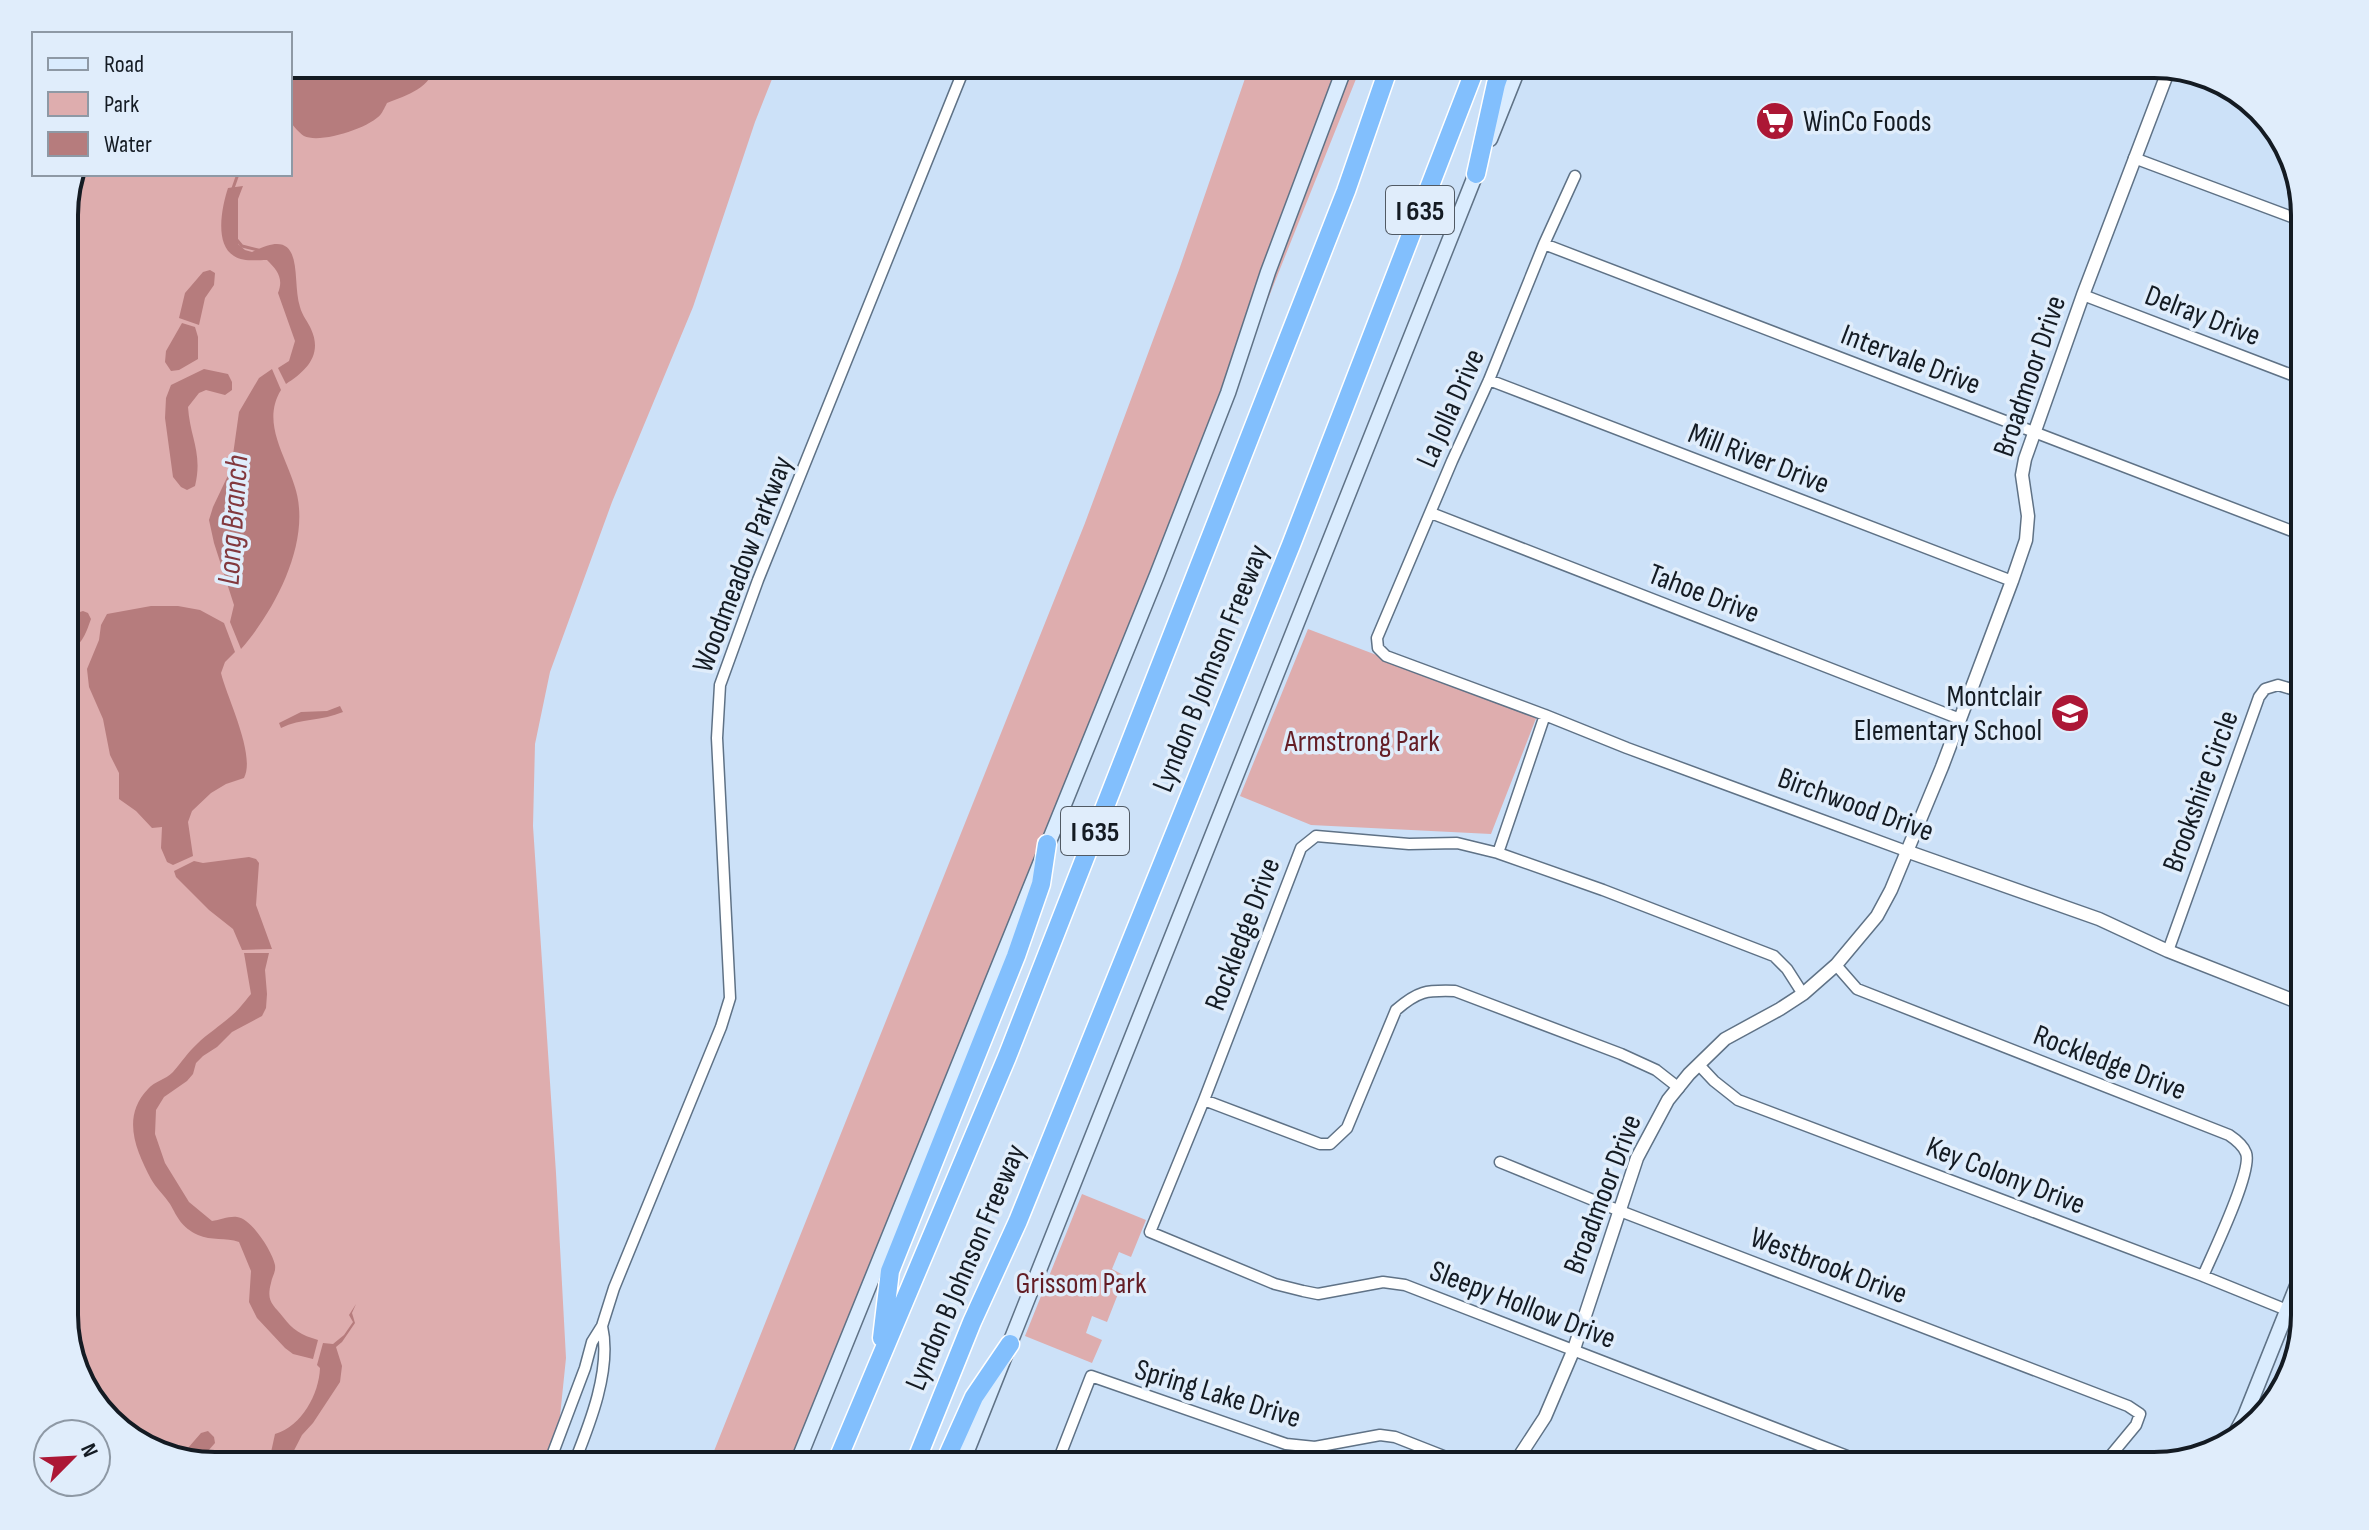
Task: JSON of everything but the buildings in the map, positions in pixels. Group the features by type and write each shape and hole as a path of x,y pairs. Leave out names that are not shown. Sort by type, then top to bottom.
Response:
{"highway":[{"name":"Lyndon B Johnson Freeway","path":"841,1452 1007,1057 1340,206 1385,78"},
{"name":"Lyndon B Johnson Freeway","path":"920,1452 972,1322 1018,1221 1273,588 1472,78"},
{"path":"1476,174 1498,78"},
{"path":"879,1361 890,1271 1016,956 1041,884 1047,844"},
{"path":"949,1452 974,1397 1010,1344"}],"main road":[{"path":"802,1452 1157,575 1228,393 1273,258 1341,78"},
{"path":"967,1452 1514,78"},
{"path":"2244,1418 2291,1302"}],"street":[{"name":"Woodmeadow Parkway","path":"553,1452 592,1342 602,1326 614,1288 721,1027 730,998 717,738 720,685 758,580 960,78"},
{"name":"Broadmoor Drive","path":"1522,1452 1545,1417 1574,1349 1645,1140 1668,1100 1725,1039 1803,994 1836,965 1877,916 1891,890 1960,719 2026,540 2028,516 2022,475 2034,431 2165,79"},
{"path":"2134,158 2291,217"},
{"name":"La Jolla Drive","path":"1386,656 1378,648 1377,638 1575,176"},
{"name":"Intervale Drive","path":"1544,244 2291,531"},
{"name":"Delray Drive","path":"2083,295 2291,375"},
{"name":"Mill River Drive","path":"1489,380 2012,581"},
{"name":"Tahoe Drive","path":"1431,513 1960,719"},
{"name":"Birchwood Drive","path":"1386,656 1906,851 2099,919 2168,951 2291,998"},
{"name":"Brookshire Circle","path":"2168,951 2259,697 2265,689 2278,685 2291,689"},
{"path":"1498,853 1545,715"},
{"name":"Rockledge Drive","path":"1150,1232 1301,848 1316,836 1409,844 1457,843 1498,853 1774,956 1787,969 1803,994"},
{"name":"Rockledge Drive","path":"1836,965 1857,989 2216,1129 2239,1143 2246,1153 2246,1169 2203,1276"},
{"path":"1204,1100 1320,1144 1330,1144 1347,1128 1396,1010 1412,997 1429,990 1455,991 1621,1054 1656,1070 1679,1088"},
{"name":"Key Colony Drive","path":"1699,1065 1738,1100 2203,1276 2291,1313"},
{"name":"Westbrook Drive","path":"1500,1162 2128,1406 2140,1414 2136,1425 2114,1452"},
{"name":"Sleepy Hollow Drive","path":"1150,1232 1275,1284 1318,1294 1383,1282 1405,1285 1837,1452"},
{"name":"Woodmeadow Parkway","path":"578,1452 591,1420 599,1384 605,1348 602,1326"},
{"name":"Spring Lake Drive","path":"1061,1452 1091,1376 1286,1444 1315,1447 1380,1435 1395,1437 1433,1452"}],"green space":[{"path":"292,78 772,78 693,307 612,502 550,672 535,744 533,826 566,1358 559,1426 549,1452 215,1452 171,1445 139,1429 106,1398 88,1367 83,1350 78,1324 78,206 84,176 292,176"},
{"path":"1245,78 1356,78 807,1452 714,1452 1085,523 1179,270"},
{"name":"Armstrong Park","path":"1308,629 1537,716 1491,834 1311,825 1240,796"},
{"name":"Grissom Park","path":"1082,1194 1146,1220 1131,1257 1119,1252 1112,1269 1125,1276 1107,1322 1092,1316 1086,1333 1102,1340 1092,1363 1025,1336"}],"water":[{"path":"292,78 430,78 424,85 387,103 381,114 367,124 321,138 302,135 292,124"},
{"path":"243,186 238,199 238,244 252,252 281,244 289,249 300,307 314,338 314,354 306,368 286,384 278,368 289,361 295,341 278,293 278,275 267,260 246,260 234,256 224,243 222,234 222,214 228,188"},
{"path":"210,270 215,273 214,285 205,298 199,325 179,318 185,293 203,272"},
{"path":"182,323 195,327 198,359 171,371 165,362 166,351"},
{"path":"204,369 228,374 232,390 225,395 206,390 199,393 188,407 198,464 195,486 187,490 173,477 165,418 166,398 171,385"},
{"path":"272,369 281,390 273,419 297,493 299,526 291,564 283,583 264,619 241,649 230,622 234,605 209,520 231,469 239,412 259,378"},
{"path":"151,606 200,610 224,623 235,652 225,662 221,673 246,755 244,778 211,793 192,811 188,822 193,856 173,865 167,862 161,848 162,827 152,828 119,799 119,773 110,755 103,719 89,687 87,669 107,614"},
{"path":"78,613 88,613 91,619 78,644"},
{"path":"340,706 343,712 335,715 281,728 279,723 301,712 327,711"},
{"path":"249,857 259,863 256,905 272,949 242,950 233,929 209,910 176,877 174,871 194,861 203,863"},
{"path":"244,953 269,953 265,970 266,1008 262,1016 232,1032 203,1056 187,1081 164,1097 156,1110 155,1134 165,1163 189,1202 212,1221 231,1217 243,1219 260,1236 275,1265 269,1294 271,1302 294,1329 318,1340 313,1359 293,1354 257,1318 249,1302 251,1271 239,1242 203,1237 184,1225 151,1179 140,1157 134,1134 135,1111 148,1089 173,1072 194,1047 233,1015 251,994"},
{"path":"356,1304 352,1313 355,1323 336,1347 342,1366 340,1382 293,1452 271,1452 275,1434 293,1424 307,1408 319,1378 320,1368 317,1365 323,1343 333,1344 344,1335 353,1322 349,1315"},
{"path":"208,1431 215,1443 208,1451 187,1449 201,1433"}],"waterway":[{"name":"Long Branch","path":"232,191 237,176"},
{"name":"Long Branch","path":"237,240 242,246 258,250"}],"place":[{"name":"WinCo Foods","path":"1775,121"},
{"name":"Montclair Elementary School","path":"2070,713"}]}
